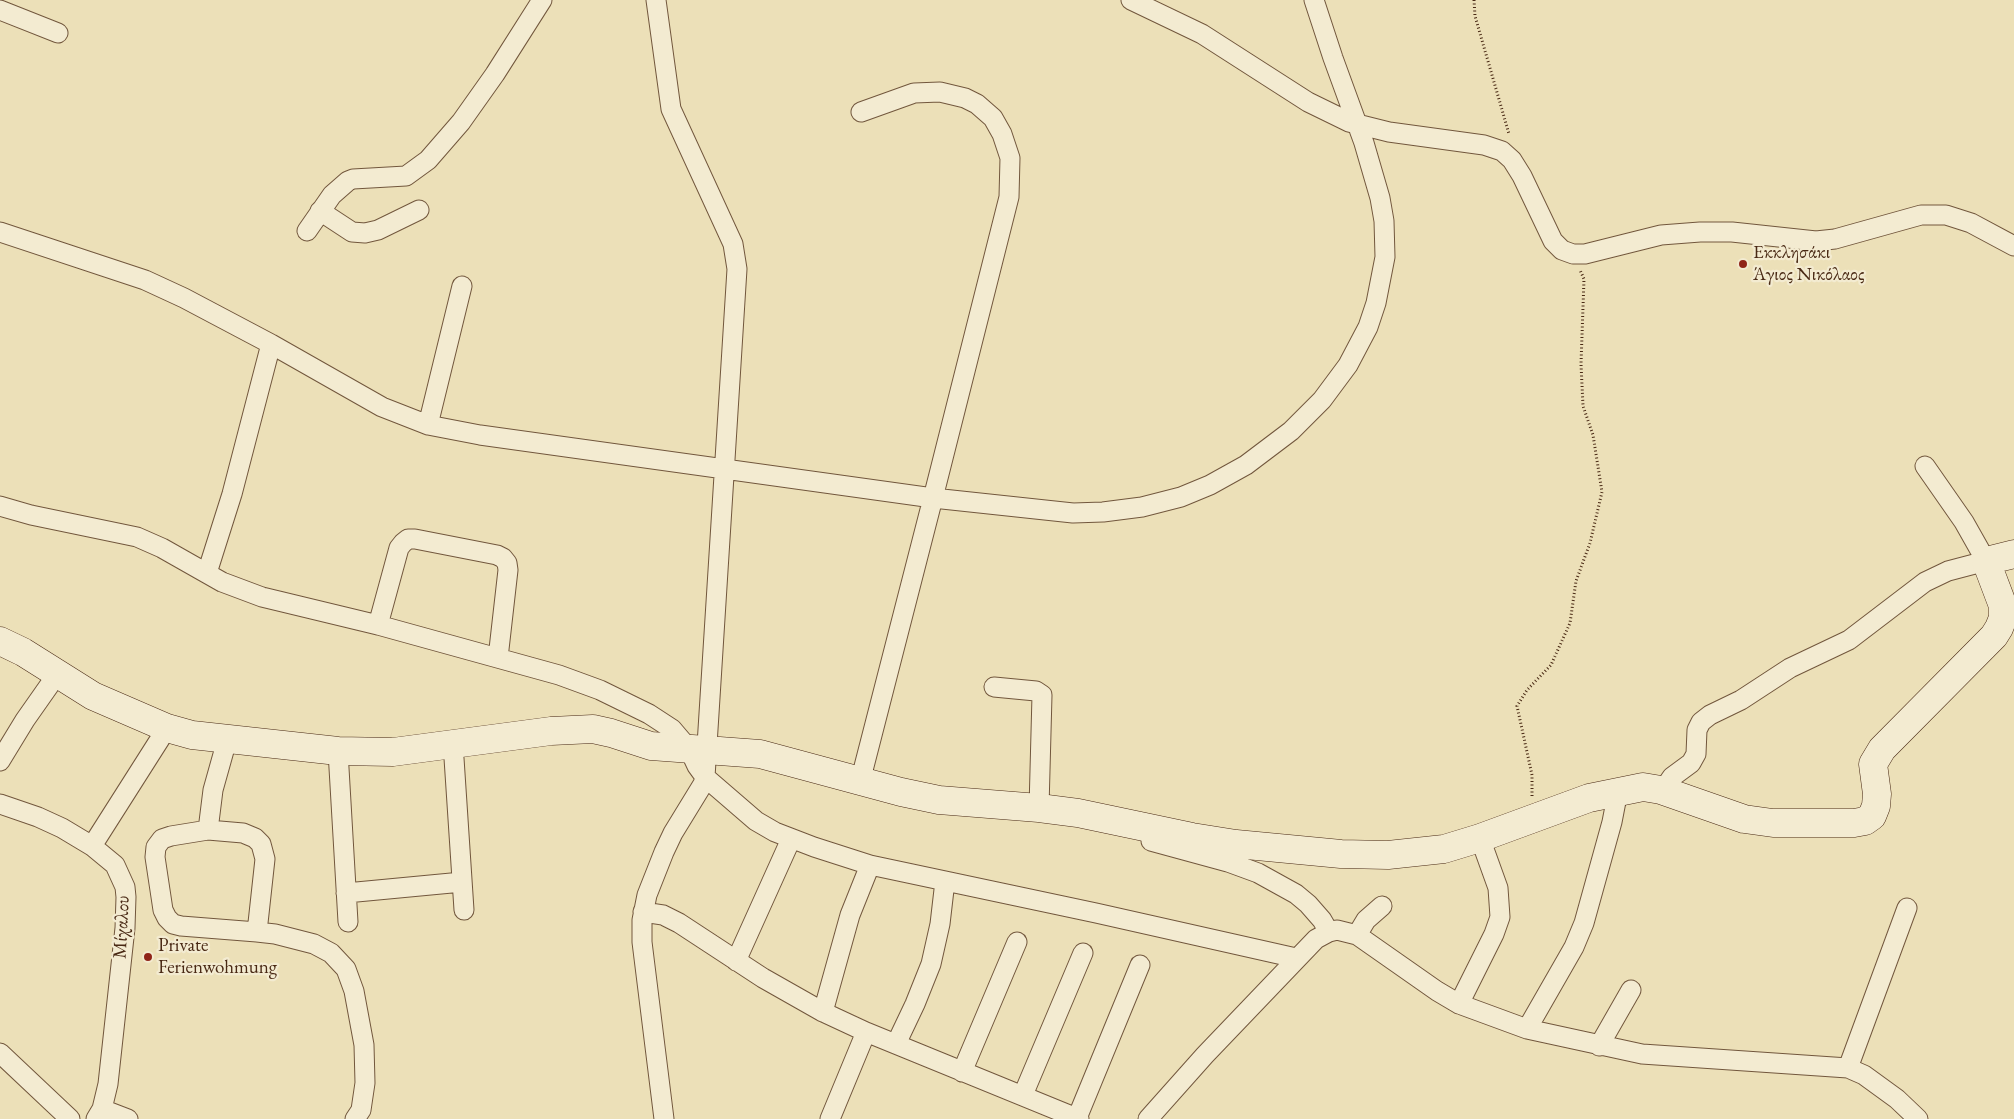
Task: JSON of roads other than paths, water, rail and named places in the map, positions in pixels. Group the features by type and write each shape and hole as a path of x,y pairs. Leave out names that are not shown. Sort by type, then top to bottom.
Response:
{"street":[{"path":"307,231 332,194 350,180 406,176 428,160 461,122 495,74 542,0"},
{"path":"656,0 671,109 733,244 737,269 723,468 698,749 705,776 703,784 673,833 664,852 647,894 643,912 642,937 664,1119"},
{"path":"1131,0 1202,34 1326,112 1358,125 1389,132 1484,145 1502,151 1512,160 1522,176 1553,240 1562,250 1573,254 1586,254 1661,236 1700,232 1732,232 1816,241 1835,239 1921,215 1946,215 1971,222 2014,246"},
{"path":"0,232 145,280 184,298 271,344 382,407 428,424 480,435 934,498 1067,513 1103,512 1142,507 1181,497 1210,485 1246,465 1291,431 1322,400 1348,365 1368,327 1382,281 1385,257 1384,220 1375,178 1314,0"},
{"path":"0,10 58,33"},
{"path":"860,782 934,498 1008,197 1010,158 1002,134 993,118 977,104 965,98 940,92 914,93 861,112"},
{"path":"320,211 352,232 365,233 378,230 419,210"},
{"path":"428,424 462,286"},
{"path":"207,573 232,494 271,344"},
{"path":"0,641 23,652 93,696 167,728 192,735 338,751 393,752 453,743 580,729 611,733 651,746 760,754 860,782 939,800 1039,808 1127,822 1192,837 1236,844 1370,855 1435,851 1480,838 1589,798 1643,787 1663,790 1713,810 1744,819 1773,823 1854,823 1868,819 1876,806 1877,794 1873,769 1878,754 1994,636 2003,618 2003,606 1986,561 1964,522 1925,466"},
{"path":"0,506 25,514 137,538 162,548 238,589 262,597 378,625 566,677 614,696 668,726 698,749"},
{"path":"378,625 399,548 408,539 498,555 507,563 508,570 498,658"},
{"path":"1663,790 1672,777 1691,763 1696,754 1697,730 1701,722 1710,715 1742,700 1790,668 1849,640 1925,582 1948,571 2014,554"},
{"path":"0,761 25,720 58,673"},
{"path":"994,687 1036,691 1042,695 1039,808"},
{"path":"92,846 167,728"},
{"path":"208,830 213,790 227,740"},
{"path":"453,743 464,910"},
{"path":"338,751 348,922"},
{"path":"705,776 756,821 791,839 870,865 1296,958"},
{"path":"1527,1029 1574,947 1582,929 1616,808 1618,791"},
{"name":"Μίχαλου","path":"0,804 38,817 62,828 92,846 115,865 121,876 126,897 125,928 109,1074 99,1114"},
{"path":"1127,822 1137,834 1148,840 1258,872 1308,904 1322,920 1329,932"},
{"path":"257,932 264,859 260,844 255,838 243,832 208,830 171,836 162,840 156,848 155,857 164,910 167,918 173,924 275,934 314,944 332,954 346,969 354,991 364,1045 365,1083 361,1110 355,1119"},
{"path":"1459,1004 1494,934 1500,917 1498,888 1480,838"},
{"path":"736,961 791,839"},
{"path":"823,1012 850,915 870,865"},
{"path":"896,1044 931,964 940,924 945,881"},
{"path":"346,893 462,882"},
{"path":"1357,935 1366,920 1382,906"},
{"path":"1848,1068 1907,908"},
{"path":"643,912 671,918 736,961 823,1012 962,1072 1078,1118 1140,965"},
{"path":"1148,1119 1296,958 1316,939 1337,930 1357,935 1437,991 1459,1004 1527,1029 1642,1054 1848,1068 1864,1076 1897,1099 1918,1119"},
{"path":"962,1072 1017,942"},
{"path":"1023,1096 1083,953"},
{"path":"1599,1046 1631,990"},
{"path":"830,1119 866,1032"},
{"path":"0,1053 70,1119"},
{"path":"99,1114 128,1119"}],"place":[{"name":"Εκκλησάκι Άγιος Νικόλαος","path":"1743,264"},
{"name":"Private Ferienwohmung","path":"148,957"}]}
